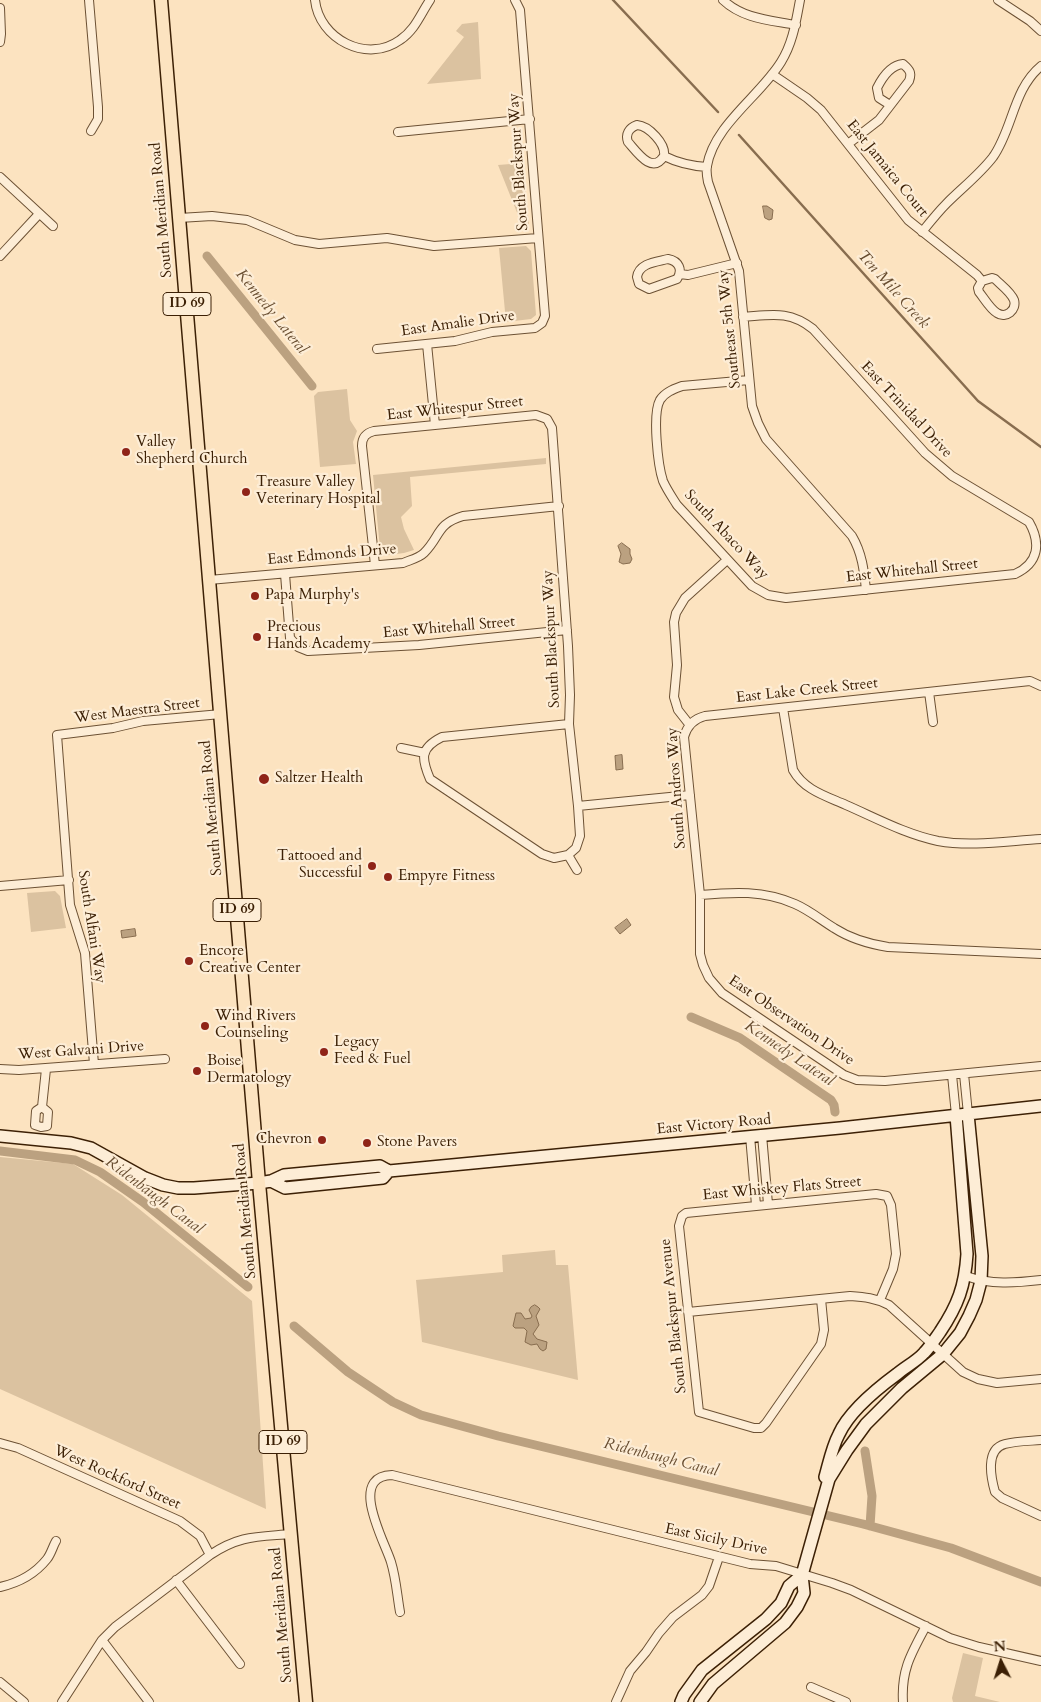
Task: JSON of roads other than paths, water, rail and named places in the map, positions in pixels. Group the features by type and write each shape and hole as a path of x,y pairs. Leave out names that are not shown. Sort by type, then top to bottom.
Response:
{"main road":[{"name":"South Meridian Road","path":"161,0 209,580 265,1182 291,1534 306,1702"}],"street":[{"path":"89,0 98,106 98,119 91,131"},
{"path":"315,0 318,16 324,26 334,36 349,45 374,49 387,47 399,42 409,34 430,0"},
{"name":"South Blackspur Way","path":"515,0 520,10 530,119 545,316 542,323"},
{"path":"724,0 738,12 746,15 796,25"},
{"path":"664,156 675,162 707,167 720,136 772,74 787,51 796,25 800,0"},
{"path":"998,0 1030,21 1041,31"},
{"path":"0,8 0,42"},
{"path":"848,144 872,126 885,113 909,81 911,76 909,69 903,64 891,69 877,88 880,98 890,106"},
{"path":"922,232 944,205 994,155 1021,92 1031,76 1041,66"},
{"name":"East Jamaica Court","path":"772,74 814,104 827,117 902,213 922,232 982,281"},
{"path":"398,132 530,119"},
{"path":"637,125 645,127 663,146 664,156 655,164 644,160 628,142 627,135 630,129 637,125"},
{"name":"Southeast 5th Way","path":"707,167 710,189 737,263 752,406 762,432 772,446 857,544 863,561 866,590"},
{"path":"0,176 53,226"},
{"path":"0,256 39,214"},
{"path":"180,218 212,216 247,220 295,240 319,244 387,238 434,246 538,238"},
{"path":"668,259 678,265 680,274 672,282 649,289 639,284 636,277 638,270 642,266 668,259"},
{"path":"680,274 688,275 737,263"},
{"name":"East Jamaica Court","path":"988,278 995,279 1011,295 1014,306 1010,312 1003,315 996,313 979,292 978,288 982,281 988,278"},
{"name":"East Trinidad Drive","path":"743,317 780,314 806,323 938,465 968,486 1029,522 1037,538 1037,547"},
{"name":"East Amalie Drive","path":"377,349 455,341 492,332 535,328 542,323"},
{"path":"427,344 435,425"},
{"name":"South Abaco Way","path":"749,380 682,386 666,394 660,400 656,409 659,463 667,490 677,505 752,586 774,596"},
{"name":"East Whitespur Street","path":"374,565 362,446 362,440 365,435 374,431 536,415 547,418"},
{"name":"South Blackspur Way","path":"547,418 552,428 559,506 570,694 569,724 580,836 576,848 568,855"},
{"name":"East Edmonds Drive","path":"209,580 403,563 424,554 441,528 451,520 463,516 559,506"},
{"name":"East Whitehall Street","path":"774,596 786,598 1016,574 1030,564 1035,556 1037,547"},
{"name":"South Andros Way","path":"709,978 700,954 700,895 684,737 689,724 678,710 674,697 677,665 674,622 676,613 685,598 727,560"},
{"name":"East Whitehall Street","path":"285,574 290,638 303,650 316,652 419,645 567,630"},
{"name":"East Lake Creek Street","path":"689,724 704,716 1030,681 1041,686"},
{"path":"930,692 933,722"},
{"path":"783,708 791,760 797,777 809,788 907,832 925,838 954,843 1041,840"},
{"name":"West Maestra Street","path":"57,735 113,728 143,721 221,714"},
{"path":"569,724 442,737 431,743 425,753 424,765 430,779 542,854 554,858 568,855 577,870"},
{"name":"South Alfani Way","path":"57,735 70,905 84,953 94,1064"},
{"path":"401,748 425,753"},
{"path":"578,806 690,795"},
{"path":"0,886 69,880"},
{"path":"700,895 748,892 780,898 808,910 846,935 881,946 1041,954"},
{"name":"East Observation Drive","path":"709,978 722,993 844,1075 857,1080 871,1082 1041,1066"},
{"name":"West Galvani Drive","path":"0,1069 19,1070 165,1059"},
{"path":"41,1133 47,1126 48,1112 42,1108 46,1068"},
{"path":"700,1702 713,1684 785,1623 798,1607 804,1593 802,1575 829,1479 866,1424 902,1388 944,1354 960,1333 976,1300 982,1256 964,1074"},
{"path":"822,1504 825,1478 839,1432 860,1405 894,1375 924,1354 954,1309 962,1292 966,1276 967,1254 952,1075"},
{"name":"East Victory Road","path":"0,1136 41,1133 91,1148 145,1178 178,1188 265,1182 285,1188 383,1178 389,1171 756,1136 1041,1106"},
{"path":"756,1136 768,1204"},
{"path":"756,1136 756,1205"},
{"name":"East Whiskey Flats Street","path":"682,1216 692,1211 876,1194 886,1196 891,1205 896,1254 893,1268 880,1300"},
{"name":"South Blackspur Avenue","path":"682,1216 679,1226 699,1412 754,1428 761,1428 821,1344 824,1330 821,1299"},
{"path":"966,1276 980,1281 1013,1283 1041,1280"},
{"path":"688,1312 850,1296 866,1297 880,1300 889,1305 963,1372 978,1379 996,1383 1041,1379"},
{"path":"1041,1440 1004,1444 994,1452 991,1463 995,1492 1002,1498 1041,1516"},
{"name":"West Rockford Street","path":"0,1443 18,1448 180,1521 200,1536 210,1554"},
{"name":"East Sicily Drive","path":"400,1612 394,1572 372,1512 370,1493 372,1486 376,1480 384,1475 392,1475 750,1564 776,1566 851,1590 926,1626 972,1645 1041,1660"},
{"path":"62,1702 102,1640 115,1627 210,1554 226,1544 239,1539 291,1534"},
{"path":"0,1587 15,1584 29,1576 48,1558 56,1541"},
{"path":"616,1702 630,1671 659,1633 673,1617 709,1586 719,1556"},
{"path":"681,1702 702,1670 766,1619 781,1603 789,1586 802,1575"},
{"path":"176,1580 240,1664"},
{"path":"903,1702 905,1670 926,1626"},
{"path":"102,1640 149,1702"},
{"path":"0,1682 24,1702"},
{"path":"812,1687 846,1702"}],"waterway":[{"name":"Ten Mile Creek","path":"613,0 718,112"},
{"name":"Ten Mile Creek","path":"739,135 978,401 1041,447"},
{"name":"Kennedy Lateral","path":"207,256 312,386"},
{"name":"Kennedy Lateral","path":"691,1017 740,1038 831,1100 835,1112"},
{"name":"Ridenbaugh Canal","path":"0,1151 75,1160 100,1172 143,1202 248,1287"},
{"name":"Ridenbaugh Canal","path":"294,1326 348,1372 393,1402 421,1415 498,1436 863,1524 951,1548 1041,1582"},
{"name":"Kennedy Lateral","path":"865,1451 872,1496 870,1526"}],"place":[{"name":"Valley Shepherd Church","path":"126,452"},
{"name":"Treasure Valley Veterinary Hospital","path":"246,492"},
{"name":"Papa Murphy's","path":"255,596"},
{"name":"Precious Hands Academy","path":"257,637"},
{"name":"Saltzer Health","path":"264,779"},
{"name":"Tattooed and Successful","path":"372,866"},
{"name":"Empyre Fitness","path":"388,877"},
{"name":"Encore Creative Center","path":"189,961"},
{"name":"Wind Rivers Counseling","path":"205,1026"},
{"name":"Legacy Feed & Fuel","path":"324,1052"},
{"name":"Boise Dermatology","path":"197,1071"},
{"name":"Chevron","path":"322,1140"},
{"name":"Stone Pavers","path":"367,1143"}]}
